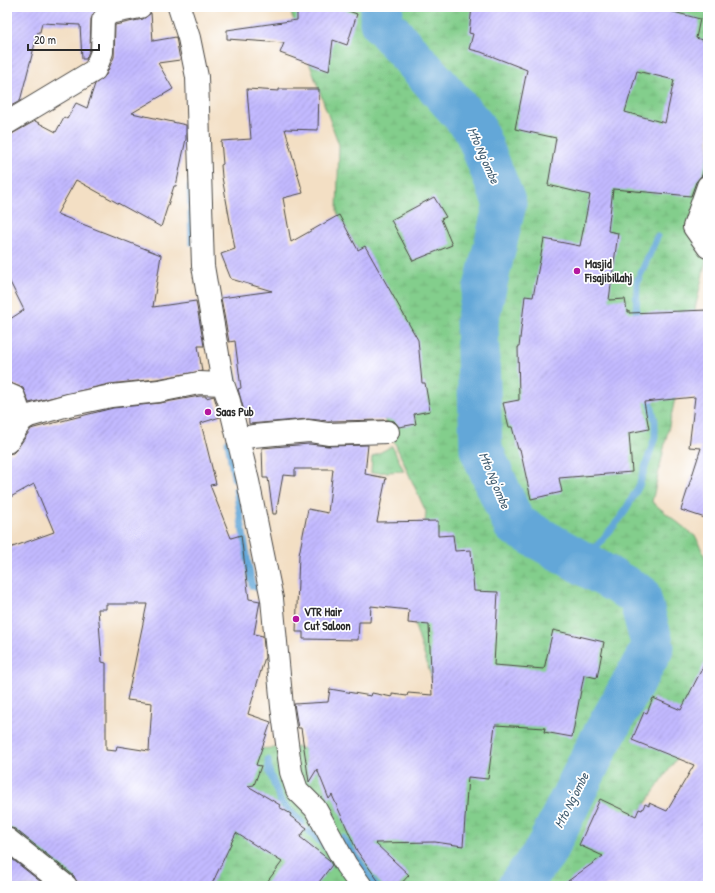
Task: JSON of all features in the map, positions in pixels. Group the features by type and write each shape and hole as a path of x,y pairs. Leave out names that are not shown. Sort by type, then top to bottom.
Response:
{"street":[{"path":"7,123 95,70 102,52 103,20 110,13 140,7"},
{"path":"180,7 189,38 197,77 203,266 222,384 229,401 248,481 272,599 282,707 291,772 297,790 315,808 346,865 361,886"},
{"path":"702,240 694,227 708,186"},
{"path":"7,442 22,420 29,416 111,396 159,391 199,383 222,384"},
{"path":"7,394 14,397 22,420"},
{"path":"238,439 253,436 309,431 328,434 388,432"},
{"path":"7,839 66,886"}],"green space":[{"path":"289,7 708,7 708,251 652,502 696,537 708,564 708,713 589,886 7,886 7,760 297,747 421,781 441,707 415,626 426,512 373,395 369,269 337,212 339,145"},
{"path":"392,446 404,471 371,473 372,457"}],"building":[{"path":"7,7 98,7 91,19 90,49 86,59 82,59 80,25 42,23 40,32 38,32 20,101 7,108"},
{"path":"297,7 337,7 357,14 347,45 333,40 329,71 280,53 284,43 227,39 227,30 297,20"},
{"path":"472,7 655,7 700,19 696,38 708,42 708,154 702,175 696,182 691,196 613,189 608,231 618,233 609,300 625,299 627,311 629,311 629,313 708,310 708,519 681,510 701,448 689,447 695,397 644,402 649,429 629,433 632,472 559,478 562,492 531,499 520,449 518,449 512,427 509,427 503,403 519,400 518,347 525,296 533,297 544,239 580,246 590,195 548,185 556,138 515,129 527,70 481,52 469,49 473,34 469,33","holes":["637,71 674,80 665,123 625,112"]},
{"path":"151,13 153,41 176,37 180,60 158,63 173,89 132,113 186,125 186,139 176,186 174,186 161,227 76,180 57,214 161,255 153,307 196,301 204,346 198,346 202,371 157,379 109,384 29,403 23,388 7,382 7,321 24,310 7,276 7,141 10,135 35,121 56,132 64,117 67,119 76,103 87,108 95,84 106,75 114,57 115,25 143,19"},
{"path":"247,89 279,91 279,89 319,89 318,130 285,129 303,193 283,198 291,242 339,215 358,250 365,246 418,340 422,383 425,383 430,411 414,414 416,424 399,427 394,421 388,420 329,421 308,419 249,424 248,409 244,411 238,389 241,388 235,341 229,342 221,298 272,291 231,279 221,254 235,249 222,177 221,165 223,164 221,141 251,139"},
{"path":"434,197 446,217 441,219 452,245 413,261 391,220"},
{"path":"200,396 206,396 206,398 214,396 220,417 201,423 216,484 210,485 231,538 241,535 249,599 260,601 254,634 263,636 265,657 248,714 271,722 256,765 261,766 254,785 248,786 280,805 279,807 291,814 290,816 307,828 300,837 328,859 332,865 316,886 264,886 282,862 236,833 211,886 78,886 74,876 15,829 7,827 7,549 54,532 34,484 7,499 7,454 13,453 31,429 34,428 113,408 160,403","holes":["106,604 147,604 127,700 152,703 149,751 117,746 116,751 106,750 106,663 102,662 98,609 106,609"]},
{"path":"309,444 328,446 368,445 365,474 386,478 377,522 438,521 438,536 453,535 455,551 471,550 474,591 498,592 494,665 544,669 553,630 604,642 597,678 584,675 572,737 544,732 545,728 495,725 488,779 468,777 463,846 435,842 375,843 409,875 399,886 382,886 357,851 332,795 329,799 317,769 309,782 301,728 298,728 294,704 328,702 330,689 371,696 372,693 392,697 392,694 407,696 408,693 432,695 429,625 408,623 409,610 371,606 370,622 359,622 358,640 303,639 303,632 296,632 299,555 308,509 328,513 333,469 295,469 295,476 283,475 276,514 273,514 268,478 263,478 262,448"},
{"path":"708,657 708,886 561,886 603,856 579,845 600,799 636,816 639,809 642,810 645,804 649,806 649,803 667,811 694,765 632,740 644,712 647,713 653,698 681,710"},
{"path":"7,855 46,886 7,886"}],"waterway":[{"name":"Mto Ng'ombe","path":"382,7 381,22 474,127 505,204 477,321 481,449 514,524 639,595 653,647 598,745 545,852 519,886"},
{"path":"190,187 192,242"},
{"path":"636,321 637,282 657,237"},
{"path":"231,369 237,392"},
{"path":"583,563 622,516 639,486 655,437 655,421 648,392"},
{"path":"228,442 234,478"},
{"path":"236,490 252,586 267,591"},
{"path":"268,760 269,771 281,802 302,823"},
{"path":"309,831 326,847"},
{"path":"343,838 376,886"}],"place":[{"name":"Masjid Fisajibillahj","path":"577,271"},
{"name":"Saas Pub","path":"208,412"},
{"name":"VTR Hair Cut Saloon","path":"296,619"}]}
